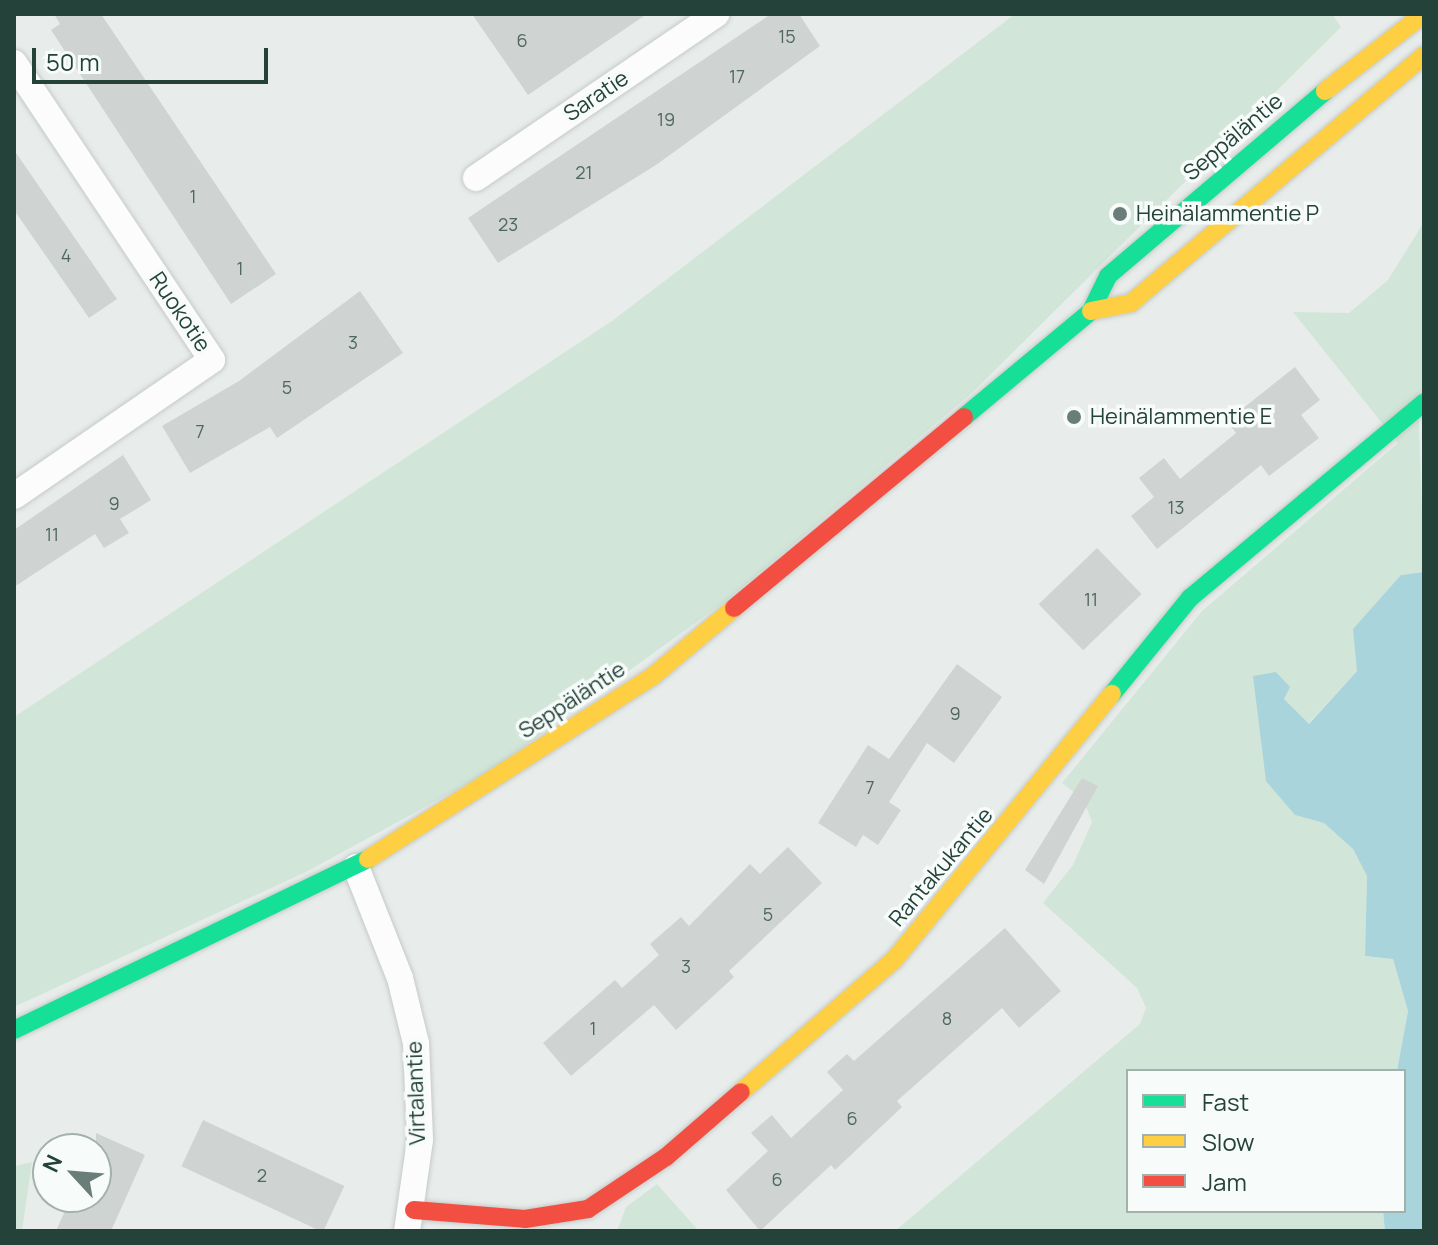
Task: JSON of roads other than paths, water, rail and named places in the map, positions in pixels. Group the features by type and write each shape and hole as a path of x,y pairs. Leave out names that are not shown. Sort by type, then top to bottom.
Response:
{"main road":[{"path":"1382,14 1393,32 1419,58"},
{"name":"Seppäläntie","path":"14,1030 356,867 653,676 1091,311 1108,276 1393,32 1424,14"},
{"name":"Seppäläntie","path":"1091,311 1131,303 1419,58"},
{"name":"Rantakukantie","path":"410,1221 525,1219 588,1209 666,1157 894,960 1190,598 1424,402"}],"street":[{"name":"Saratie","path":"476,178 716,14"},
{"name":"Ruokotie","path":"14,63 212,360 14,496"},
{"name":"Virtalantie","path":"356,867 400,978 416,1043 410,1221"}],"water":[{"path":"1424,572 1424,1231 1385,1231 1383,1213 1406,1213 1406,1069 1397,1069 1408,1011 1393,959 1365,956 1367,876 1353,849 1324,823 1295,815 1266,781 1253,676 1276,672 1290,687 1284,699 1309,724 1357,671 1353,629 1401,575"}],"place":[{"name":"Heinälammentie P","path":"1120,214"},
{"name":"Heinälammentie E","path":"1074,417"}]}
